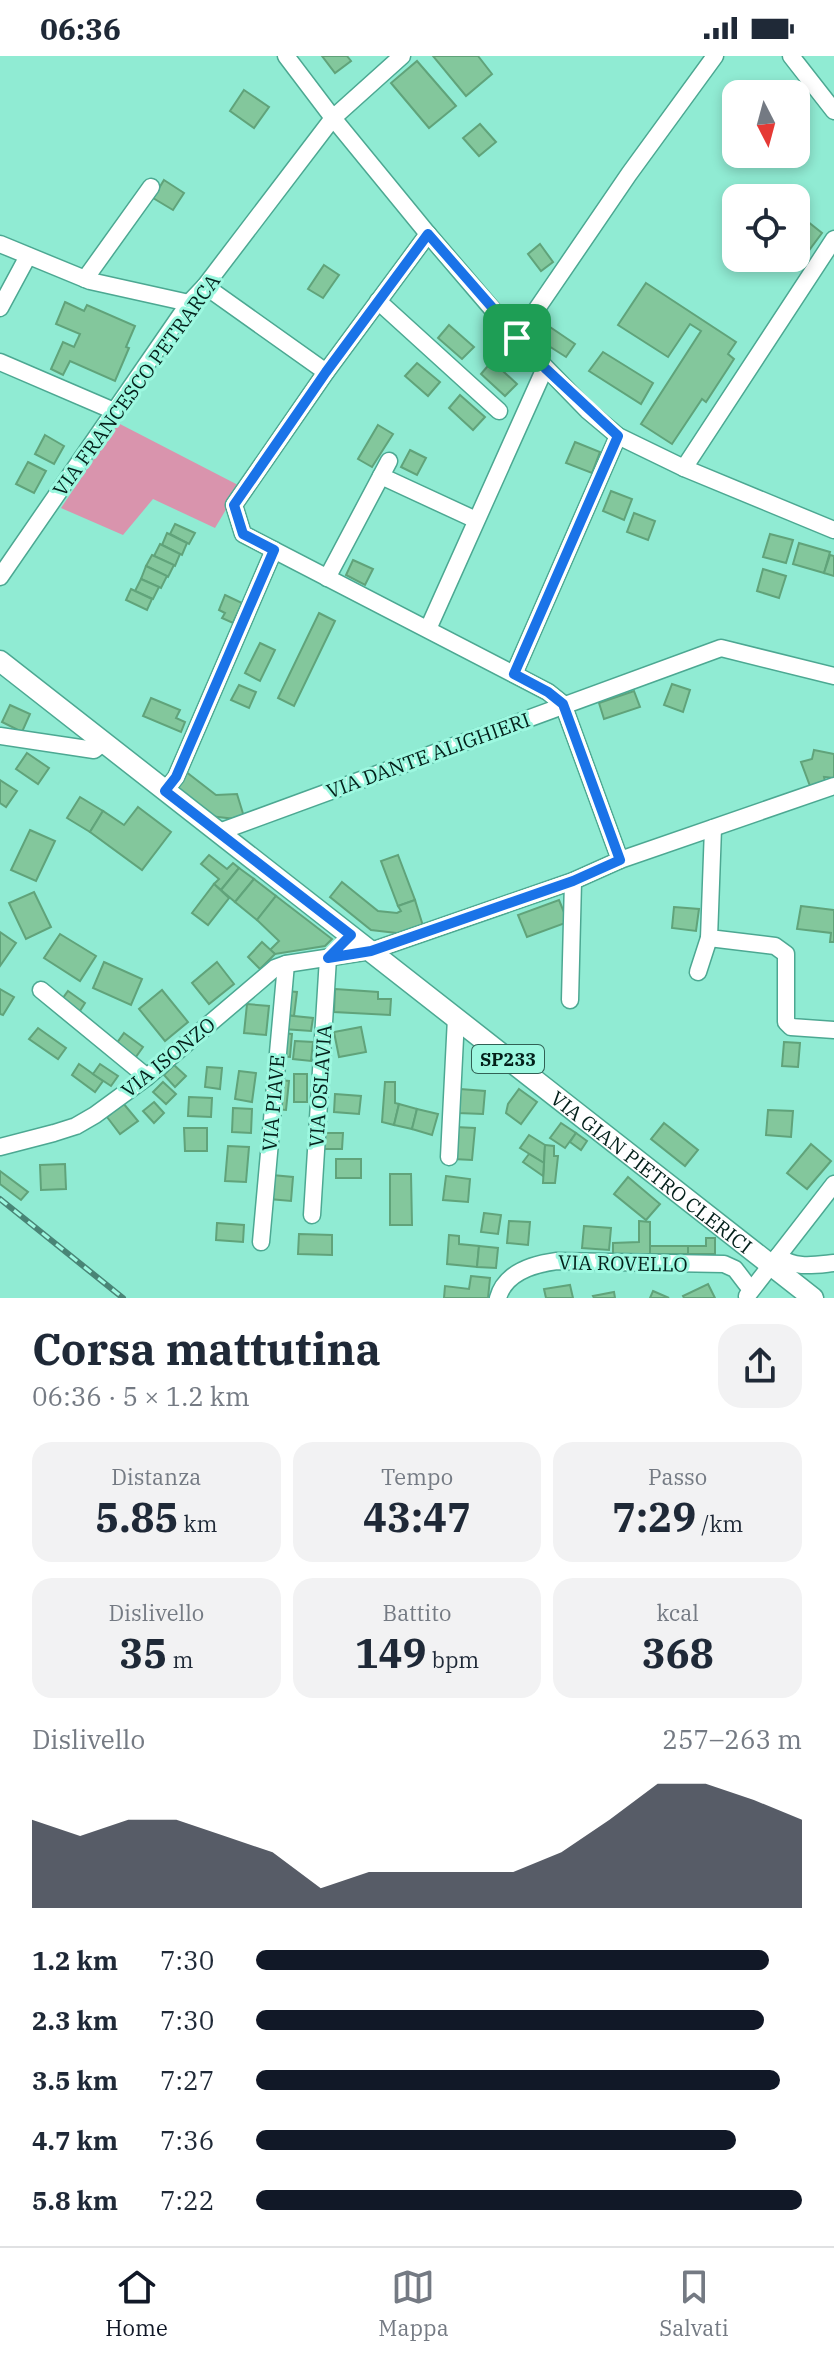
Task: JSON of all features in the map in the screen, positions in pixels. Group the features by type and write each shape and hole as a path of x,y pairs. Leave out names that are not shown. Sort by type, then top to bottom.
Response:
{"main road":[{"name":"VIA GIAN PIETRO CLERICI","path":"0,661 456,1018 761,1278 792,1281 813,1298"}],"street":[{"name":"VIA FRANCESCO PETRARCA","path":"0,577 189,303 333,118 402,56"},
{"path":"517,338 629,174 715,56"},
{"path":"791,56 834,111"},
{"path":"285,57 428,234 517,338 618,436 684,468 834,530"},
{"path":"85,279 151,187"},
{"path":"428,234 326,372 234,505 243,534 548,692 563,704 620,860"},
{"path":"684,468 834,239"},
{"path":"0,244 85,279 189,303"},
{"path":"0,308 28,256"},
{"path":"205,286 326,372"},
{"path":"378,301 499,411"},
{"path":"0,362 114,411"},
{"path":"428,629 545,368"},
{"path":"514,674 618,436"},
{"path":"327,578 385,468 476,520"},
{"path":"165,791 176,777 274,550"},
{"name":"VIA DANTE ALIGHIERI","path":"219,832 721,648 834,676"},
{"path":"0,736 94,750 103,743"},
{"name":"VIA ISONZO","path":"0,1147 76,1126 147,1077 275,968 371,951 834,786"},
{"path":"244,852 245,827 252,821"},
{"path":"698,972 709,938 713,828"},
{"path":"570,1000 573,881"},
{"path":"328,958 351,935"},
{"path":"709,938 775,946 782,950 786,954 786,1022 791,1027 834,1030"},
{"name":"VIA OSLAVIA","path":"312,1215 328,958"},
{"name":"VIA PIAVE","path":"261,1242 286,964"},
{"path":"41,990 147,1077"},
{"path":"449,1157 456,1018"},
{"path":"761,1278 834,1184"},
{"name":"VIA ROVELLO","path":"498,1298 507,1282 518,1273 540,1263 557,1261 724,1264 761,1278"},
{"path":"761,1278 787,1262 802,1266 834,1263"}],"shaded area":[{"path":"118,423 240,486 215,528 153,499 123,535 61,508"}],"building":[{"path":"322,56 347,56 351,61 335,73"},
{"path":"433,56 478,56 492,74 466,96"},
{"path":"417,61 456,106 429,128 391,83"},
{"path":"244,90 269,107 254,128 230,111"},
{"path":"480,124 496,142 479,156 463,138"},
{"path":"164,180 184,193 173,210 153,198"},
{"path":"810,223 822,233 810,249"},
{"path":"540,244 553,262 541,271 528,254"},
{"path":"324,265 339,275 323,298 308,289"},
{"path":"646,283 736,342 728,354 734,359 706,402 702,399 672,444 641,424 701,331 690,324 668,357 618,325"},
{"path":"65,302 84,311 87,305 135,326 115,381 70,361 63,375 51,369 63,342 74,347 80,334 56,324"},
{"path":"449,325 474,347 462,359 438,338"},
{"path":"550,327 575,344 566,357 541,341"},
{"path":"603,352 653,383 641,404 589,371"},
{"path":"492,361 517,384 505,396 481,374"},
{"path":"417,363 440,382 428,396 405,376"},
{"path":"460,395 485,417 473,430 449,408"},
{"path":"378,425 393,434 372,467 358,459"},
{"path":"45,435 64,446 54,464 35,454"},
{"path":"575,442 600,452 592,473 566,463"},
{"path":"410,450 426,458 417,475 401,467"},
{"path":"28,462 46,471 34,493 16,484"},
{"path":"611,491 632,499 624,520 603,511"},
{"path":"634,513 655,521 648,540 627,532"},
{"path":"175,524 195,533 189,544 170,534"},
{"path":"167,533 187,543 182,555 162,545"},
{"path":"770,534 793,540 786,563 763,557"},
{"path":"799,543 830,552 824,573 793,564"},
{"path":"160,544 180,554 175,566 154,556"},
{"path":"152,555 174,565 168,577 146,566"},
{"path":"830,555 834,556 834,576 824,573"},
{"path":"353,560 373,569 365,585 346,575"},
{"path":"146,566 167,576 161,588 141,579"},
{"path":"763,569 786,576 779,598 757,591"},
{"path":"141,579 159,587 153,599 135,591"},
{"path":"131,589 152,599 147,610 126,600"},
{"path":"225,595 242,603 233,623 222,618 225,613 219,610"},
{"path":"319,613 335,621 294,706 278,698"},
{"path":"260,643 275,650 260,681 245,673"},
{"path":"672,684 690,690 683,712 664,705"},
{"path":"239,685 256,692 249,708 231,700"},
{"path":"634,691 640,707 604,719 599,703"},
{"path":"151,698 180,710 176,718 185,722 181,732 143,716"},
{"path":"10,705 30,714 22,732 2,722"},
{"path":"814,750 834,754 834,778 824,777 825,781 810,786 801,762 812,759"},
{"path":"27,753 49,768 38,784 16,769"},
{"path":"185,771 216,795 237,794 245,820 209,816 172,791"},
{"path":"0,780 17,791 6,807 0,803"},
{"path":"80,797 103,811 90,832 67,818"},
{"path":"138,807 171,832 142,870 90,832 103,811 124,825"},
{"path":"30,830 55,841 36,881 11,870"},
{"path":"209,855 227,869 233,863 239,868 221,890 214,884 219,879 201,864"},
{"path":"398,855 415,900 398,906 381,861"},
{"path":"239,868 254,879 235,902 221,890"},
{"path":"254,879 276,896 257,920 235,902"},
{"path":"342,882 378,911 397,913 401,911 398,906 415,900 423,926 405,934 371,930 330,897"},
{"path":"214,884 229,898 208,925 192,913"},
{"path":"34,892 51,927 26,939 9,903"},
{"path":"276,896 332,939 325,946 275,954 270,950 279,941 257,920"},
{"path":"559,900 568,922 527,937 518,915"},
{"path":"801,906 834,910 834,942 830,942 831,933 797,929"},
{"path":"674,907 699,909 696,931 672,928"},
{"path":"0,932 16,943 0,966"},
{"path":"60,934 96,956 80,981 44,958"},
{"path":"262,942 275,954 260,969 248,957"},
{"path":"104,962 142,979 131,1005 93,988"},
{"path":"217,962 234,984 209,1004 192,983"},
{"path":"0,989 14,997 3,1015 0,1014"},
{"path":"335,989 378,992 378,999 391,999 390,1015 334,1012"},
{"path":"162,990 188,1022 165,1041 139,1009"},
{"path":"68,991 85,1003 78,1014 60,1002"},
{"path":"286,991 297,992 294,1016 284,1015"},
{"path":"247,1004 269,1006 266,1035 244,1033"},
{"path":"284,1015 313,1018 311,1031 283,1029"},
{"path":"361,1027 366,1052 339,1057 334,1032"},
{"path":"38,1028 66,1048 58,1059 29,1039"},
{"path":"124,1033 143,1047 133,1061 114,1047"},
{"path":"281,1033 292,1034 290,1057 279,1056"},
{"path":"295,1041 313,1042 311,1061 293,1059"},
{"path":"784,1042 800,1043 798,1067 782,1066"},
{"path":"79,1064 103,1081 95,1092 72,1075"},
{"path":"100,1064 118,1076 111,1086 93,1074"},
{"path":"174,1065 186,1076 175,1087 164,1075"},
{"path":"207,1067 222,1068 220,1089 205,1087"},
{"path":"239,1071 256,1073 252,1102 235,1099"},
{"path":"294,1074 307,1074 307,1102 294,1102"},
{"path":"279,1080 289,1081 286,1110 276,1109"},
{"path":"163,1082 176,1094 166,1104 153,1092"},
{"path":"385,1082 395,1082 395,1103 399,1104 394,1125 382,1122"},
{"path":"460,1089 485,1091 483,1114 458,1113"},
{"path":"519,1089 537,1102 521,1124 506,1113 508,1104"},
{"path":"335,1094 361,1096 359,1114 334,1112"},
{"path":"189,1097 212,1098 211,1117 188,1116"},
{"path":"154,1102 164,1113 154,1123 143,1111"},
{"path":"123,1103 138,1121 120,1134 107,1117"},
{"path":"399,1104 417,1109 412,1129 394,1125"},
{"path":"233,1108 252,1109 251,1133 232,1132"},
{"path":"417,1109 438,1114 432,1135 412,1129"},
{"path":"768,1110 793,1111 791,1137 766,1135"},
{"path":"561,1123 576,1133 565,1148 550,1138"},
{"path":"664,1123 698,1150 685,1166 651,1139"},
{"path":"455,1127 475,1128 472,1160 453,1159"},
{"path":"184,1128 207,1128 207,1151 185,1151"},
{"path":"321,1133 343,1133 342,1149 321,1149"},
{"path":"576,1133 587,1141 581,1150 570,1142"},
{"path":"529,1135 545,1145 544,1163 520,1148"},
{"path":"811,1144 831,1161 807,1189 787,1173"},
{"path":"545,1145 554,1146 554,1156 558,1156 555,1183 543,1183"},
{"path":"228,1146 249,1147 246,1182 225,1181"},
{"path":"529,1154 544,1163 543,1176 523,1162"},
{"path":"336,1159 361,1159 361,1178 336,1178"},
{"path":"65,1164 66,1189 41,1190 40,1165"},
{"path":"0,1171 28,1192 21,1200 0,1184"},
{"path":"390,1174 411,1174 412,1225 390,1225"},
{"path":"272,1175 293,1177 291,1201 269,1199"},
{"path":"446,1176 470,1179 468,1202 443,1200"},
{"path":"628,1177 660,1204 646,1220 614,1194"},
{"path":"484,1213 501,1215 498,1234 481,1232"},
{"path":"509,1221 530,1222 528,1245 507,1243"},
{"path":"639,1221 650,1222 650,1254 613,1254 613,1243 639,1242"},
{"path":"217,1223 244,1225 243,1242 216,1240"},
{"path":"584,1226 611,1228 609,1250 582,1248"},
{"path":"299,1234 332,1235 332,1255 298,1254"},
{"path":"449,1235 459,1236 459,1244 479,1246 477,1267 447,1264"},
{"path":"706,1238 715,1238 715,1254 688,1254 688,1246 706,1246"},
{"path":"479,1246 498,1248 496,1268 477,1267"},
{"path":"650,1246 688,1246 688,1254 650,1254"},
{"path":"471,1276 490,1278 488,1298 444,1298 445,1286 469,1289"},
{"path":"708,1284 715,1298 684,1298 683,1296"},
{"path":"570,1285 573,1298 546,1298 544,1289"},
{"path":"653,1291 669,1298 650,1298"},
{"path":"614,1292 615,1298 593,1296"}],"railway":[{"path":"0,1199 123,1298"}],"route":[{"path":"428,234 517,338 587,410 618,436 514,674 548,692 563,704 620,860 573,881 371,951 328,958 351,935 165,791 176,777 274,550 243,534 234,505 326,372 428,234"}]}
